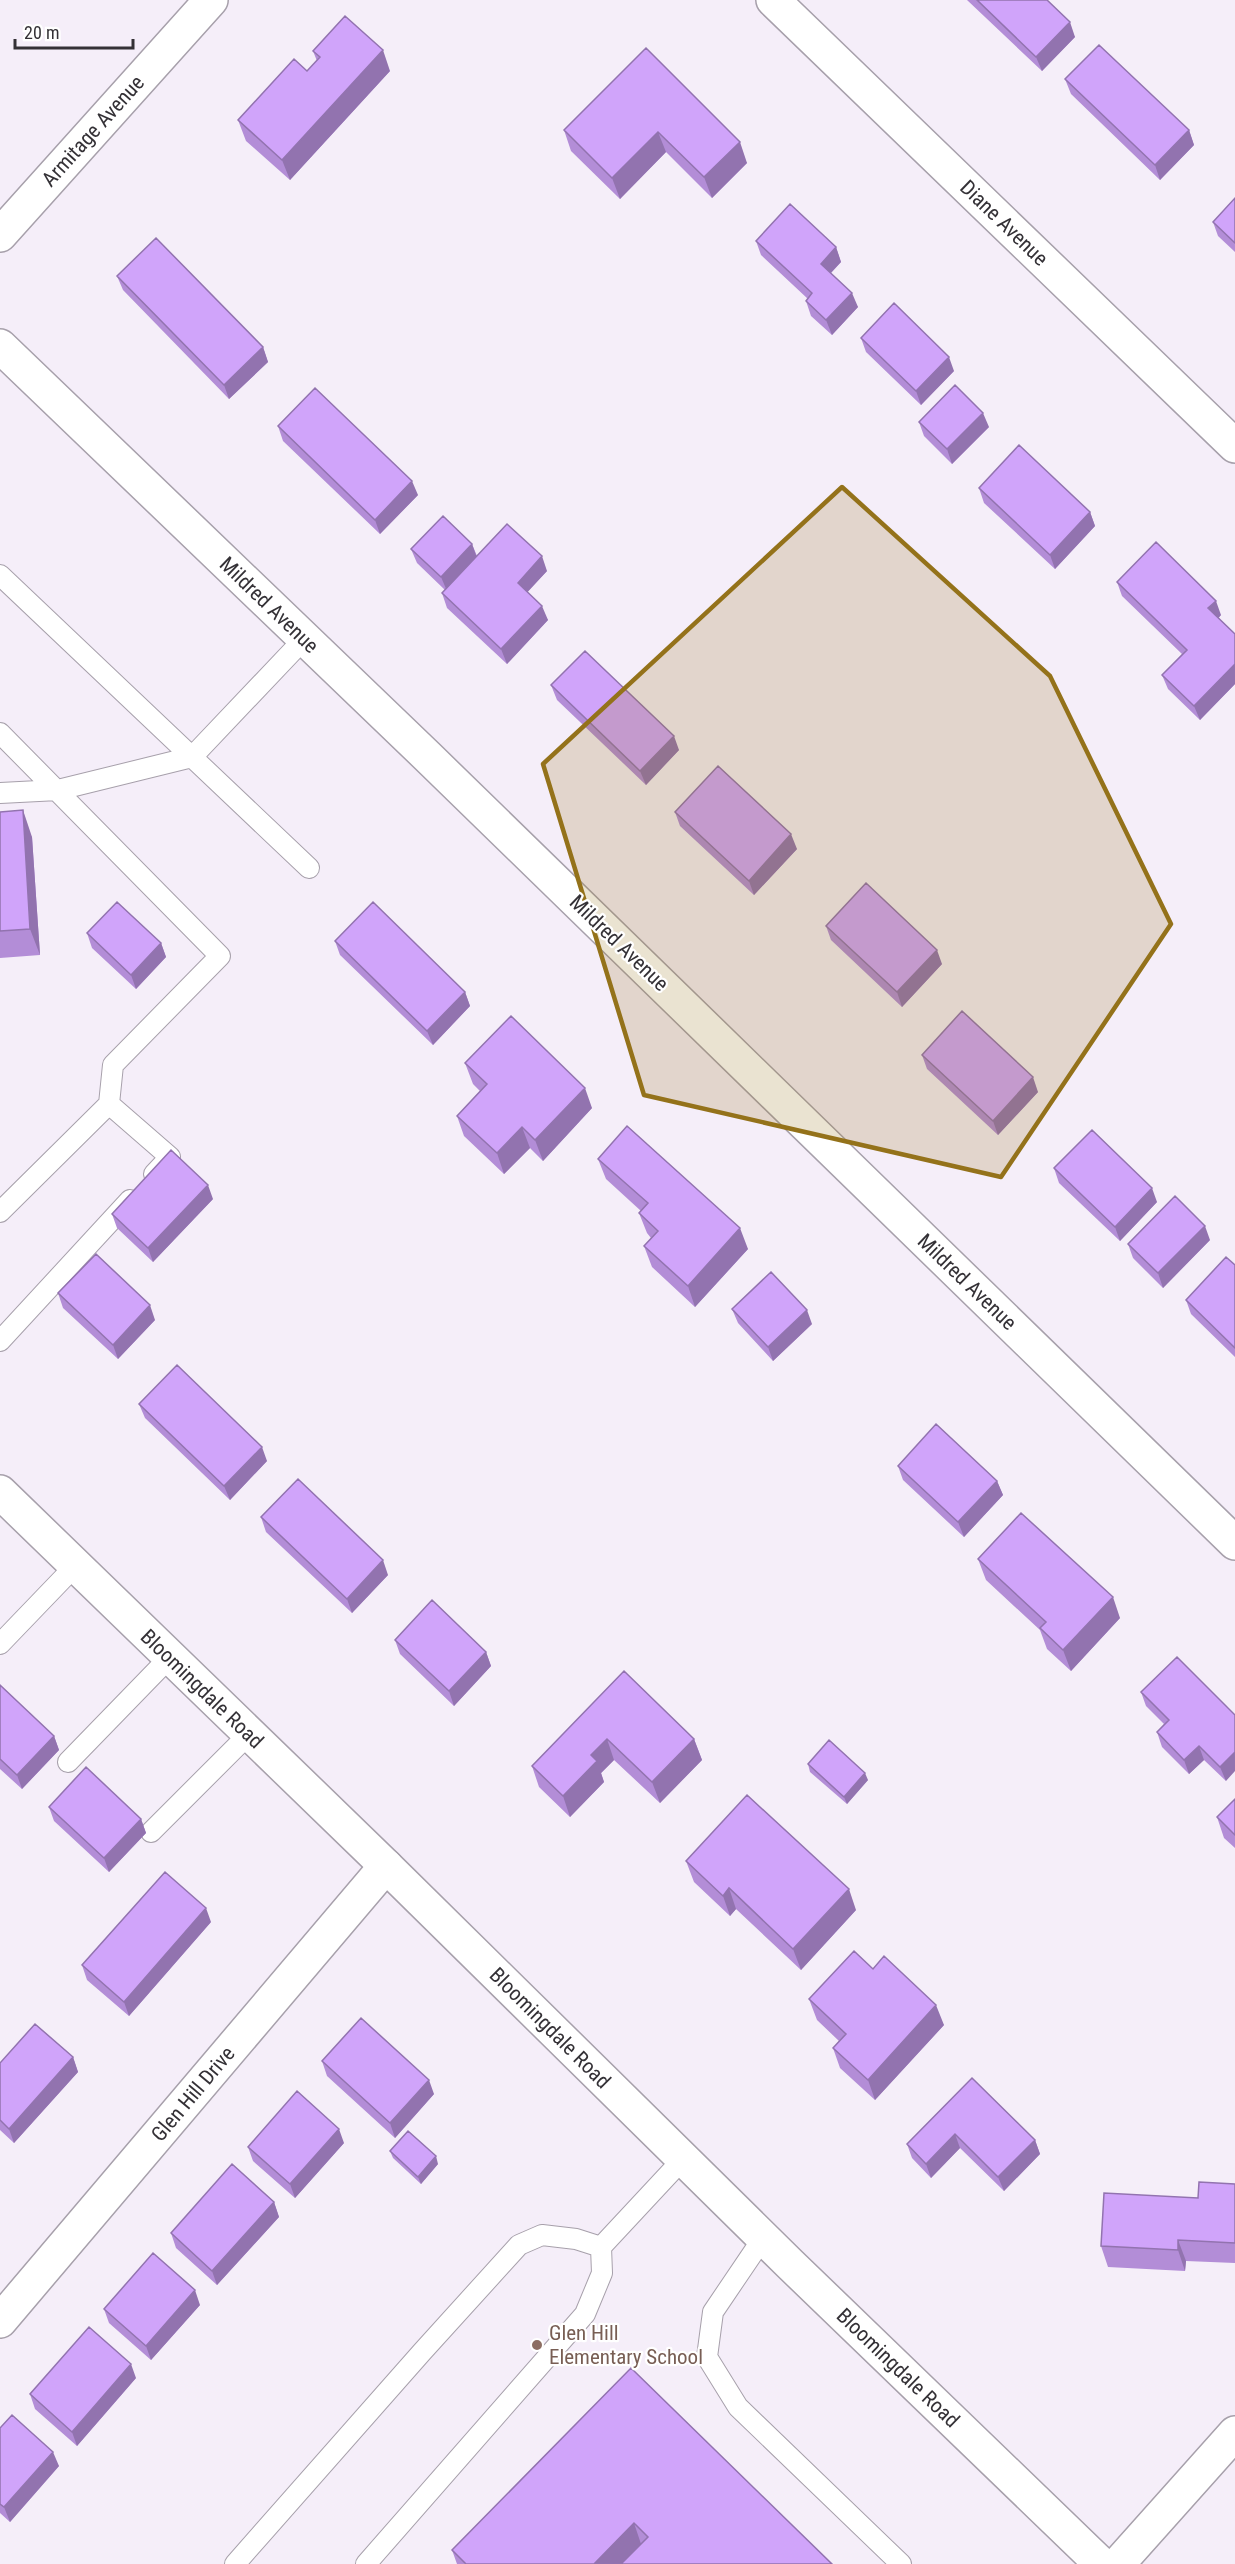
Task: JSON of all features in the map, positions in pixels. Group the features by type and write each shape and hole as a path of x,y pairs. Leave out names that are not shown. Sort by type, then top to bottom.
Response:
{"street":[{"name":"Armitage Avenue","path":"0,235 211,0"},
{"name":"Diane Avenue","path":"773,0 1235,446"},
{"name":"Mildred Avenue","path":"0,346 1235,1543"},
{"name":"Bloomingdale Road","path":"0,1492 386,1866 683,2160 1101,2564"},
{"name":"Glen Hill Drive","path":"2,2314 386,1866"},
{"path":"1118,2564 1235,2433"}],"lane":[{"path":"0,575 309,868"},
{"path":"0,793 58,790 192,757 304,639"},
{"path":"0,733 220,956 113,1065 109,1104 0,1212"},
{"path":"0,1341 170,1157 109,1104"},
{"path":"0,1644 75,1566"},
{"path":"68,1762 169,1658"},
{"path":"151,1832 249,1734"},
{"path":"366,2564 585,2314 602,2273 601,2247 683,2160"},
{"path":"235,2564 519,2246 542,2235 576,2239 601,2247"},
{"path":"764,2238 713,2312 706,2357 738,2407 901,2564"}],"highlighted area":[{"path":"842,487 1050,676 1171,924 1001,1177 644,1095 543,764"}],"building":[{"path":"977,0 1047,0 1070,22 1036,57"},
{"path":"345,16 383,50 282,160 238,120 294,59 307,71 320,57 313,51"},
{"path":"1099,45 1189,130 1155,165 1065,79"},
{"path":"646,48 740,142 704,177 658,132 612,178 564,130"},
{"path":"1235,198 1235,243 1213,222"},
{"path":"790,204 836,247 821,264 852,293 826,320 806,301 812,293 756,241"},
{"path":"156,238 263,347 224,385 117,276"},
{"path":"894,303 949,357 916,391 861,338"},
{"path":"955,385 983,413 947,449 919,422"},
{"path":"315,388 412,481 375,520 278,426"},
{"path":"1019,445 1090,512 1050,555 979,488"},
{"path":"443,516 472,544 441,577 411,549"},
{"path":"507,524 542,556 518,583 542,606 501,649 442,593"},
{"path":"1156,542 1216,601 1208,608 1235,634 1235,664 1194,706 1162,675 1187,650 1117,582"},
{"path":"585,651 674,736 640,771 551,685"},
{"path":"718,766 791,834 749,881 675,812"},
{"path":"23,810 30,929 0,931 0,812"},
{"path":"866,883 937,950 897,992 826,926"},
{"path":"117,902 161,943 131,975 87,933"},
{"path":"373,902 465,992 427,1031 335,941"},
{"path":"962,1011 1033,1077 993,1121 922,1055"},
{"path":"511,1016 585,1088 535,1140 522,1127 497,1153 457,1116 487,1084 465,1063"},
{"path":"627,1126 740,1228 688,1286 644,1246 658,1231 639,1213 648,1203 598,1159"},
{"path":"1092,1130 1152,1188 1115,1227 1054,1168"},
{"path":"171,1150 208,1185 148,1248 112,1214"},
{"path":"1175,1196 1205,1226 1158,1273 1128,1244"},
{"path":"96,1254 150,1305 113,1345 58,1293"},
{"path":"1226,1257 1235,1265 1235,1348 1186,1300"},
{"path":"771,1272 807,1310 768,1347 732,1309"},
{"path":"177,1365 262,1447 224,1486 139,1404"},
{"path":"936,1424 997,1481 958,1522 898,1466"},
{"path":"298,1479 383,1560 347,1599 261,1517"},
{"path":"1021,1513 1113,1597 1063,1650 1040,1628 1046,1622 978,1559"},
{"path":"432,1600 486,1652 449,1691 395,1640"},
{"path":"1177,1657 1235,1715 1235,1752 1220,1767 1199,1746 1184,1760 1157,1732 1169,1720 1141,1692"},
{"path":"624,1671 694,1739 652,1782 607,1739 591,1755 597,1761 563,1796 532,1766"},
{"path":"0,1685 54,1736 17,1775 0,1759"},
{"path":"829,1740 865,1773 844,1797 808,1764"},
{"path":"86,1767 141,1819 104,1858 49,1807"},
{"path":"747,1795 849,1889 793,1949 729,1888 723,1896 686,1861"},
{"path":"1235,1799 1235,1835 1217,1817"},
{"path":"165,1872 206,1908 124,2002 82,1965"},
{"path":"854,1951 873,1969 884,1956 936,2005 868,2080 833,2048 846,2034 809,1999"},
{"path":"361,2018 429,2080 390,2123 322,2061"},
{"path":"35,2024 73,2057 9,2129 0,2120 0,2063"},
{"path":"972,2078 1035,2140 998,2177 955,2134 926,2164 907,2144"},
{"path":"297,2091 339,2129 290,2184 248,2147"},
{"path":"408,2131 436,2156 418,2177 390,2151"},
{"path":"232,2164 274,2202 212,2271 171,2233"},
{"path":"1199,2182 1235,2184 1235,2243 1178,2240 1178,2250 1101,2246 1104,2193 1198,2198"},
{"path":"153,2253 195,2290 146,2346 104,2309"},
{"path":"89,2327 131,2364 72,2432 30,2394"},
{"path":"631,2368 832,2564 621,2564 648,2537 634,2523 594,2564 466,2564 452,2550"},
{"path":"12,2415 53,2452 4,2507 0,2504 0,2428"}],"place":[{"name":"Glen Hill Elementary School","path":"537,2345"}]}
